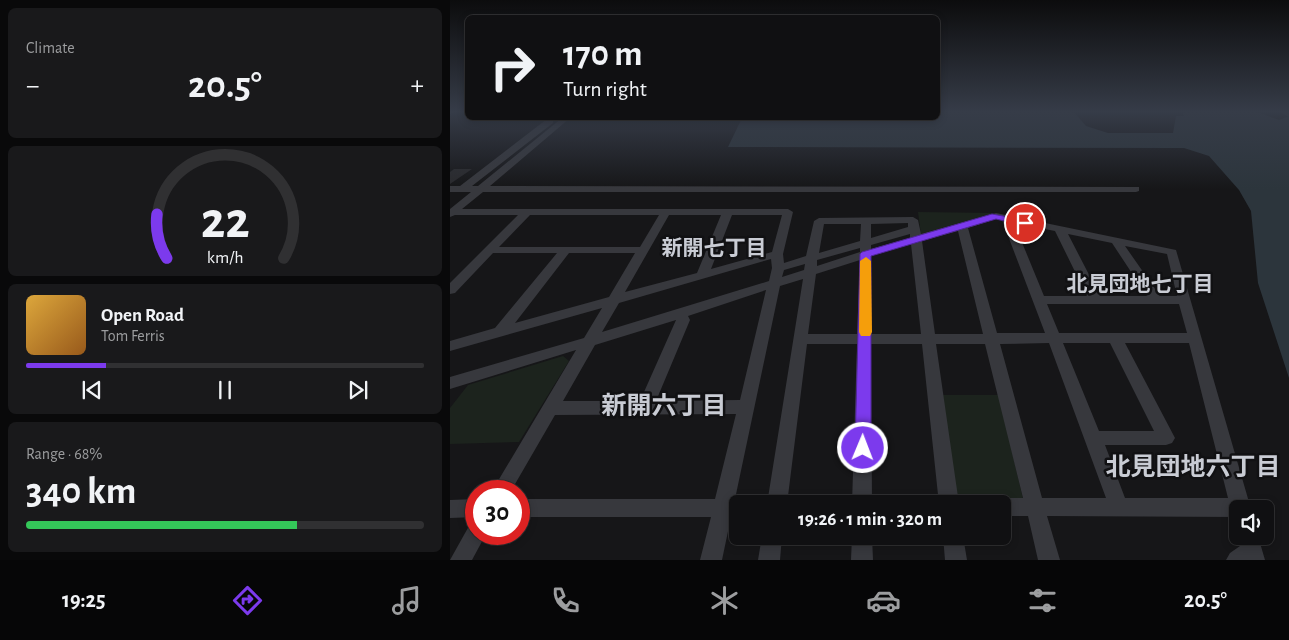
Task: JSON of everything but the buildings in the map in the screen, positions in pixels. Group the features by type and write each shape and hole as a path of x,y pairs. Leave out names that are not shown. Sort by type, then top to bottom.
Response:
{"street":[{"path":"462,189 529,137"},
{"path":"451,213 543,137"},
{"path":"450,189 1136,189"},
{"path":"450,290 527,212"},
{"path":"507,480 666,212"},
{"path":"702,275 728,212"},
{"path":"451,213 788,212 745,407 732,495"},
{"path":"450,346 702,275 811,264 915,234 962,226 996,216 1172,252 1239,500"},
{"path":"1007,219 1052,338 1094,438 1119,507"},
{"path":"778,495 811,264 819,221 913,220 948,495"},
{"path":"862,495 866,221"},
{"path":"962,226 1049,560"},
{"path":"1060,230 1096,300"},
{"path":"1116,241 1156,300"},
{"path":"489,250 642,250"},
{"path":"500,332 566,250"},
{"path":"453,385 680,314 776,269"},
{"path":"1038,300 1184,300"},
{"path":"645,408 683,320 680,314"},
{"path":"801,339 927,337 1194,338"},
{"path":"1094,438 1166,438 1115,338"},
{"path":"550,408 745,407"},
{"path":"530,508 729,507"},
{"path":"1011,507 1229,508"},
{"path":"450,508 465,508"},
{"path":"711,560 729,510"},
{"path":"460,560 469,545"},
{"path":"769,560 771,545"},
{"path":"862,545 862,560"},
{"path":"954,545 956,560"}],"shaded area":[{"path":"733,137 1289,137 1289,378 1258,283 1251,211 1239,190 1209,156 1184,148 728,147"},
{"path":"918,212 995,213 921,234"},
{"path":"563,356 569,361 519,442 450,444 450,408 468,385"},
{"path":"942,395 999,395 1023,499 1011,499 1011,495 955,495"}],"slow traffic":[{"path":"865,332 866,261"}],"district":[{"name":"新開七丁目","path":"714,248"},
{"name":"北見団地七丁目","path":"1140,284"},
{"name":"新開六丁目","path":"664,405"},
{"name":"北見団地六丁目","path":"1193,466"}],"route":[{"path":"863,448 866,254 996,216 1025,223"}]}
